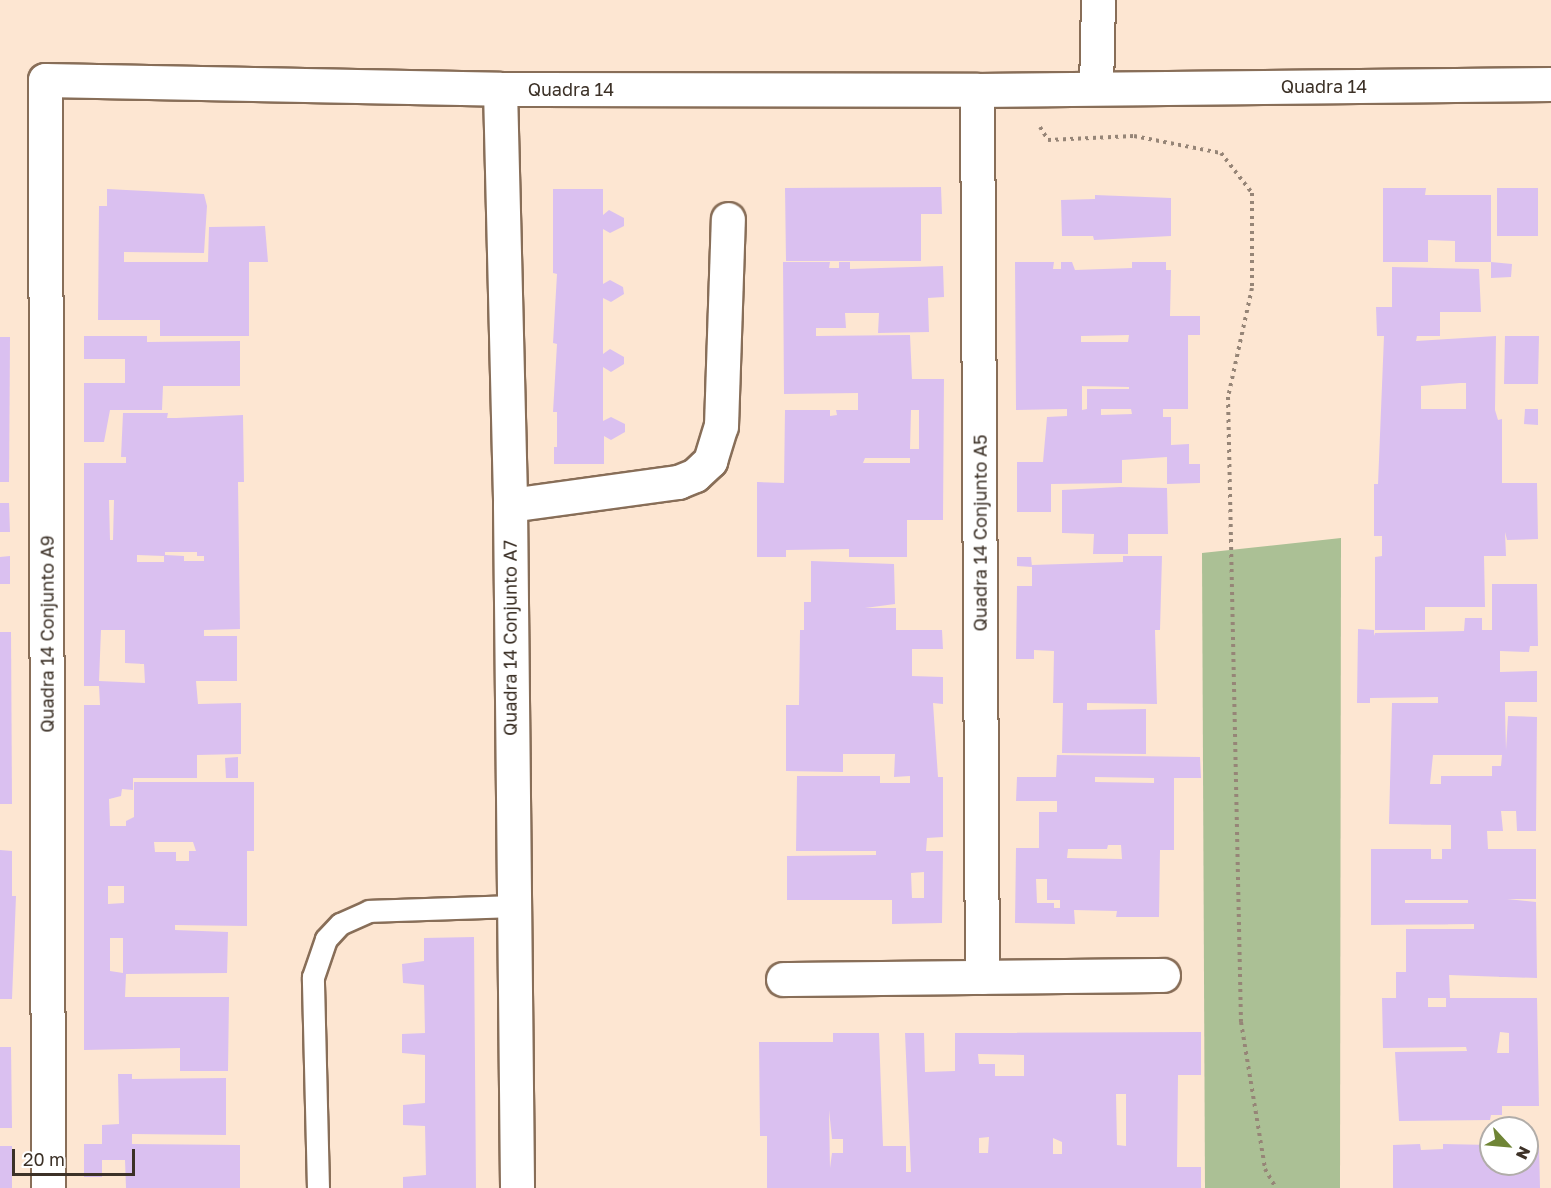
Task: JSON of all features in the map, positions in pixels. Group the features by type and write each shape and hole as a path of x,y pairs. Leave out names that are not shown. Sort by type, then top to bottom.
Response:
{"street":[{"path":"1096,88 1098,0"},
{"name":"Quadra 14","path":"45,80 500,89 978,90 1551,84"},
{"name":"Quadra 14 Conjunto A9","path":"45,80 48,1188"},
{"name":"Quadra 14 Conjunto A7","path":"500,89 510,505 516,1188"},
{"name":"Quadra 14 Conjunto A5","path":"978,90 982,977"},
{"path":"510,505 678,482 695,475 711,461 721,426 728,219"},
{"path":"783,979 1163,975"}],"lane":[{"path":"318,1188 313,977 326,939 340,924 369,911 512,906"}],"path":[{"path":"1014,89 1048,140 1134,136 1221,153 1252,193 1252,288 1228,396 1241,1010 1265,1169 1276,1188"}],"green space":[{"path":"1341,538 1340,1188 1205,1188 1202,553"}],"building":[{"path":"941,187 942,214 921,214 921,261 786,261 785,188"},
{"path":"1383,188 1426,188 1425,195 1491,195 1491,262 1455,262 1455,241 1428,240 1428,262 1383,262"},
{"path":"1497,188 1538,188 1538,236 1497,236"},
{"path":"107,189 204,194 207,206 204,253 124,252 124,262 208,262 209,227 265,226 268,262 249,262 249,336 160,336 160,320 98,320 99,206 107,206"},
{"path":"553,189 603,189 603,215 609,210 624,218 624,226 610,233 603,229 603,284 610,280 623,287 624,294 611,302 603,298 603,354 610,349 624,357 624,364 611,372 603,367 603,421 611,417 625,424 625,432 611,440 604,436 604,464 554,464 554,447 557,447 557,412 553,412 557,344 553,343 557,274 553,273"},
{"path":"1095,195 1171,198 1171,236 1094,240 1093,236 1062,236 1061,200 1095,199"},
{"path":"783,262 830,262 829,268 839,268 839,262 850,262 850,269 943,266 944,297 928,298 929,332 878,333 879,313 845,313 846,328 816,328 816,336 910,335 912,379 944,379 943,520 907,520 907,557 849,557 849,549 786,550 786,557 757,557 757,482 784,483 785,410 830,410 830,416 837,415 836,410 858,410 858,393 784,394","holes":["911,410 919,410 919,449 910,449","865,458 910,458 910,463 863,463"]},
{"path":"1015,262 1054,262 1053,269 1061,269 1061,262 1072,262 1075,270 1132,268 1132,262 1166,262 1166,270 1171,270 1170,316 1200,316 1200,335 1188,335 1188,409 1163,409 1163,417 1171,417 1171,445 1189,444 1189,464 1200,464 1200,483 1167,484 1167,457 1122,460 1122,483 1051,484 1051,512 1017,512 1017,462 1043,462 1047,417 1067,416 1067,409 1016,410","holes":["1129,335 1128,342 1081,342 1081,336","1082,386 1129,387 1129,389 1087,389 1087,409 1082,410","1101,409 1131,409 1132,414 1101,415"]},
{"path":"1491,262 1512,264 1511,277 1491,278"},
{"path":"1392,267 1479,269 1481,312 1440,312 1440,336 1417,336 1416,341 1496,336 1495,410 1498,420 1502,419 1502,483 1537,483 1538,539 1507,540 1505,532 1506,556 1484,556 1485,607 1425,607 1425,630 1375,630 1375,557 1382,556 1382,536 1374,536 1374,484 1378,484 1384,336 1377,336 1376,307 1392,307","holes":["1466,383 1466,409 1421,409 1421,386"]},
{"path":"84,336 147,336 147,342 240,341 240,386 163,386 162,410 110,410 104,442 84,442 84,383 125,383 125,359 84,359"},
{"path":"1505,336 1539,336 1538,384 1504,384"},
{"path":"0,337 10,337 9,482 0,482"},
{"path":"1525,409 1538,409 1538,425 1524,424"},
{"path":"123,413 168,413 167,418 243,415 244,482 238,482 240,629 204,630 204,636 237,636 237,681 196,681 198,704 241,703 241,754 197,755 197,778 133,778 133,790 122,789 121,796 109,799 110,826 126,826 126,821 134,817 134,782 254,782 254,851 247,851 247,926 175,925 175,930 228,932 227,973 126,974 125,997 229,997 228,1071 180,1071 180,1048 84,1050 84,705 100,705 99,686 84,686 84,463 126,463 126,457 121,457","holes":["109,500 114,500 113,540 110,540","165,552 197,552 197,556 204,556 204,561 184,561 184,556 165,555","137,555 164,556 164,562 137,562","101,630 125,630 125,663 144,664 145,683 99,681","154,842 193,842 196,851 189,851 189,861 176,861 176,852 155,852","108,886 124,886 124,903 108,904","110,938 123,938 123,973 110,971"]},
{"path":"1120,487 1167,488 1168,534 1128,534 1128,554 1093,554 1094,534 1062,533 1062,490"},
{"path":"0,503 9,503 10,532 0,532"},
{"path":"10,556 10,584 0,584 0,557"},
{"path":"1123,556 1162,556 1160,630 1155,630 1157,704 1087,703 1087,710 1146,709 1146,754 1062,753 1063,703 1053,703 1054,651 1034,650 1034,659 1016,659 1017,586 1032,586 1032,565 1123,562"},
{"path":"1017,557 1031,557 1032,567 1017,566"},
{"path":"811,561 894,564 895,604 865,608 896,608 896,630 942,630 943,649 912,649 912,676 943,677 943,704 933,703 938,777 943,777 943,837 927,838 926,851 943,851 942,923 892,924 892,900 787,900 787,856 876,855 876,851 796,851 797,776 880,776 880,783 910,783 910,776 894,777 895,754 843,754 843,772 786,771 786,705 799,705 800,630 804,630 804,602 811,602","holes":["924,872 924,898 912,898 911,873"]},
{"path":"1492,584 1537,584 1538,646 1530,646 1529,652 1500,651 1500,672 1537,671 1537,702 1505,702 1506,750 1508,716 1537,717 1536,831 1517,831 1516,811 1501,811 1503,831 1487,831 1488,849 1536,849 1536,899 1507,899 1536,902 1537,978 1449,975 1450,998 1537,998 1539,1106 1502,1106 1502,1115 1479,1116 1479,1120 1399,1121 1395,1052 1467,1051 1466,1047 1383,1048 1382,998 1396,998 1396,972 1406,972 1406,929 1474,929 1474,924 1371,925 1371,849 1431,849 1431,859 1442,859 1442,849 1451,849 1451,825 1389,824 1392,703 1438,703 1438,697 1370,698 1370,703 1357,703 1358,629 1374,630 1374,636 1375,633 1464,631 1465,618 1482,618 1482,630 1492,630","holes":["1433,755 1502,755 1501,766 1492,766 1492,776 1441,776 1441,784 1430,784","1405,900 1468,900 1468,903 1405,903","1428,998 1446,998 1446,1007 1428,1007","1500,1032 1509,1033 1509,1053 1497,1053"]},
{"path":"0,632 11,632 12,804 0,804"},
{"path":"1057,755 1200,757 1201,778 1174,778 1174,850 1160,850 1159,917 1116,917 1117,911 1074,910 1075,924 1015,923 1016,848 1039,848 1039,812 1057,812 1057,801 1016,801 1017,777 1056,777","holes":["1095,777 1154,778 1154,783 1095,782","1108,845 1121,845 1122,859 1067,858 1068,849 1107,849","1036,879 1047,879 1047,900 1060,900 1060,908 1054,908 1054,903 1037,903"]},
{"path":"238,757 238,778 226,778 225,758"},
{"path":"0,850 12,851 12,896 16,896 12,999 0,999"},
{"path":"474,937 476,1188 403,1188 403,1177 426,1175 425,1126 403,1125 403,1105 425,1103 425,1055 402,1053 402,1034 425,1033 424,985 403,983 402,964 424,961 424,938"},
{"path":"1201,1032 1201,1075 1178,1075 1177,1167 1201,1167 1201,1188 767,1188 767,1136 760,1136 759,1042 833,1042 833,1033 879,1033 883,1146 906,1146 906,1172 911,1172 905,1033 924,1033 925,1072 955,1071 955,1033","holes":["978,1054 1024,1055 1024,1076 995,1076 995,1064 979,1064","1116,1094 1126,1094 1126,1146 1117,1145","829,1110 832,1139 843,1139 843,1153 832,1153 830,1168","989,1137 988,1153 979,1153 979,1138","1053,1138 1062,1142 1062,1154 1053,1154"]},
{"path":"0,1047 11,1047 12,1128 0,1128"},
{"path":"118,1074 132,1074 132,1079 226,1078 226,1135 132,1134 132,1144 240,1145 240,1188 126,1188 125,1160 102,1160 102,1177 84,1177 84,1144 102,1144 102,1125 119,1124"},
{"path":"1420,1144 1421,1150 1443,1149 1443,1144 1479,1145 1479,1176 1539,1176 1539,1145 1540,1188 1393,1188 1393,1145"},
{"path":"0,1146 12,1146 12,1188 0,1188"}]}
